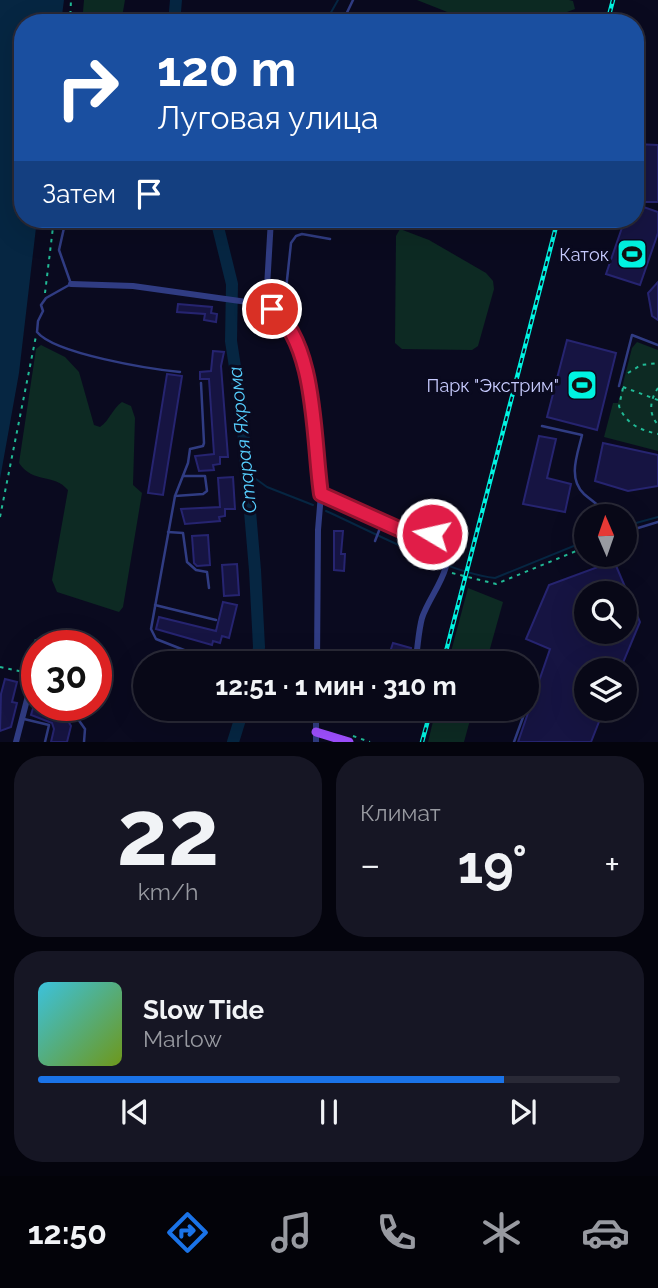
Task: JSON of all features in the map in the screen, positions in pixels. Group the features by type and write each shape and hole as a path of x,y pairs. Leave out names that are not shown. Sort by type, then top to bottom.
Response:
{"main road":[{"path":"316,732 349,742"}],"street":[{"path":"262,304 267,287 270,228"},
{"path":"71,284 133,286 250,302 262,304 283,317 301,348 307,367 321,494 318,530 317,651"},
{"path":"321,494 382,523 444,539 446,566 437,592 421,622 417,651"},
{"path":"16,742 21,719"},
{"path":"316,721 316,742"}],"lane":[{"path":"64,228 59,250 71,284 44,300 37,332 48,342 75,350 145,368 180,372"},
{"path":"283,317 291,243 296,236 302,234 330,239"},
{"path":"621,387 632,335 658,345"},
{"path":"189,651 152,635 175,496 188,463 190,449 203,446 204,443 201,383"},
{"path":"542,426 582,435 574,469 576,483 582,492 599,504"},
{"path":"175,496 203,494 206,491 205,476 183,476"},
{"path":"637,528 658,522"},
{"path":"376,539 382,523"},
{"path":"168,532 183,533 187,562 196,570 207,572 209,588"},
{"path":"155,605 216,620"},
{"path":"30,721 49,725 45,742"},
{"path":"79,721 85,729 84,742"},
{"path":"514,742 522,721"}],"path":[{"path":"44,300 53,228"},
{"path":"0,517 37,332"},
{"path":"626,374 641,365 658,363"},
{"path":"658,400 621,387 619,406 623,415 638,428 658,434"},
{"path":"658,388 652,398 651,411 658,425"},
{"path":"446,566 496,584 574,552"},
{"path":"0,667 21,672"}],"green space":[{"path":"84,0 125,0 123,14 83,14"},
{"path":"417,0 569,0 573,1 575,9 562,14 452,14"},
{"path":"400,229 429,240 486,273 493,281 494,289 478,346 472,350 402,349 395,343 396,236"},
{"path":"637,342 658,350 658,451 604,437 613,403 618,403 632,348"},
{"path":"41,345 65,357 79,372 94,425 100,427 122,402 131,406 135,418 133,485 142,493 123,607 119,612 57,592 52,580 68,490 56,482 31,474 19,463 36,349"},
{"path":"468,588 503,602 489,651 451,651"},
{"path":"433,721 470,721 464,742 428,742"}],"water":[{"path":"0,0 64,0 62,14 14,14 14,228 36,228 19,373 0,479"}],"building":[{"path":"644,144 658,145 658,202 644,202"},
{"name":"Каток","path":"644,207 658,212 658,233 640,285 606,274 622,228 644,228"},
{"path":"658,282 658,320 652,316 648,293"},
{"path":"178,304 212,307 211,313 217,314 216,322 204,320 205,314 177,312"},
{"name":"Парк \"Экстрим\"","path":"567,340 616,353 597,430 547,417"},
{"path":"213,351 224,352 221,366 228,457 220,457 220,464 213,465 214,470 199,471 195,456 214,454 209,379 200,379 200,372 211,371"},
{"path":"167,374 182,376 163,495 148,493"},
{"path":"539,436 556,439 547,478 571,484 565,512 523,504"},
{"path":"603,443 658,455 658,486 628,491 595,481"},
{"path":"233,477 235,509 225,509 225,516 219,517 220,521 185,524 181,509 220,507 218,478"},
{"path":"334,531 343,531 341,554 345,554 344,571 334,570"},
{"path":"208,535 210,565 197,566 194,563 192,536"},
{"path":"237,564 239,595 224,596 222,565"},
{"path":"598,567 617,567 623,581 574,581 574,644 631,644 625,658 574,658 574,721 599,721 591,742 518,742 525,721 539,721 539,681 550,649 526,639 549,585"},
{"path":"223,602 237,605 229,638 222,636 220,643 213,641 212,645 156,629 159,617 216,631"},
{"path":"393,643 411,648 411,651 390,651"},
{"path":"5,679 17,682 12,702 17,703 11,727 0,731 1,694"},
{"path":"47,721 68,721 71,726 67,742 51,742 54,729 52,723"}],"waterway":[{"name":"Старая Яхрома","path":"175,14 176,0"},
{"path":"330,14 338,0"},
{"name":"Старая Яхрома","path":"218,228 232,284 231,341 241,406 255,570 258,651"},
{"path":"248,480 256,479 267,487 313,505"},
{"path":"326,511 432,560 495,578 574,546"},
{"path":"637,523 658,517"},
{"name":"Старая Яхрома","path":"233,742 240,721"}],"railway":[{"path":"609,14 613,0"},
{"path":"446,651 556,228"},
{"path":"422,742 428,721"}],"place":[{"name":"Каток","path":"632,254"},
{"name":"Парк \"Экстрим\"","path":"582,385"}],"route":[{"path":"272,309 283,317 293,332 307,367 321,494 401,530 432,534"}]}
